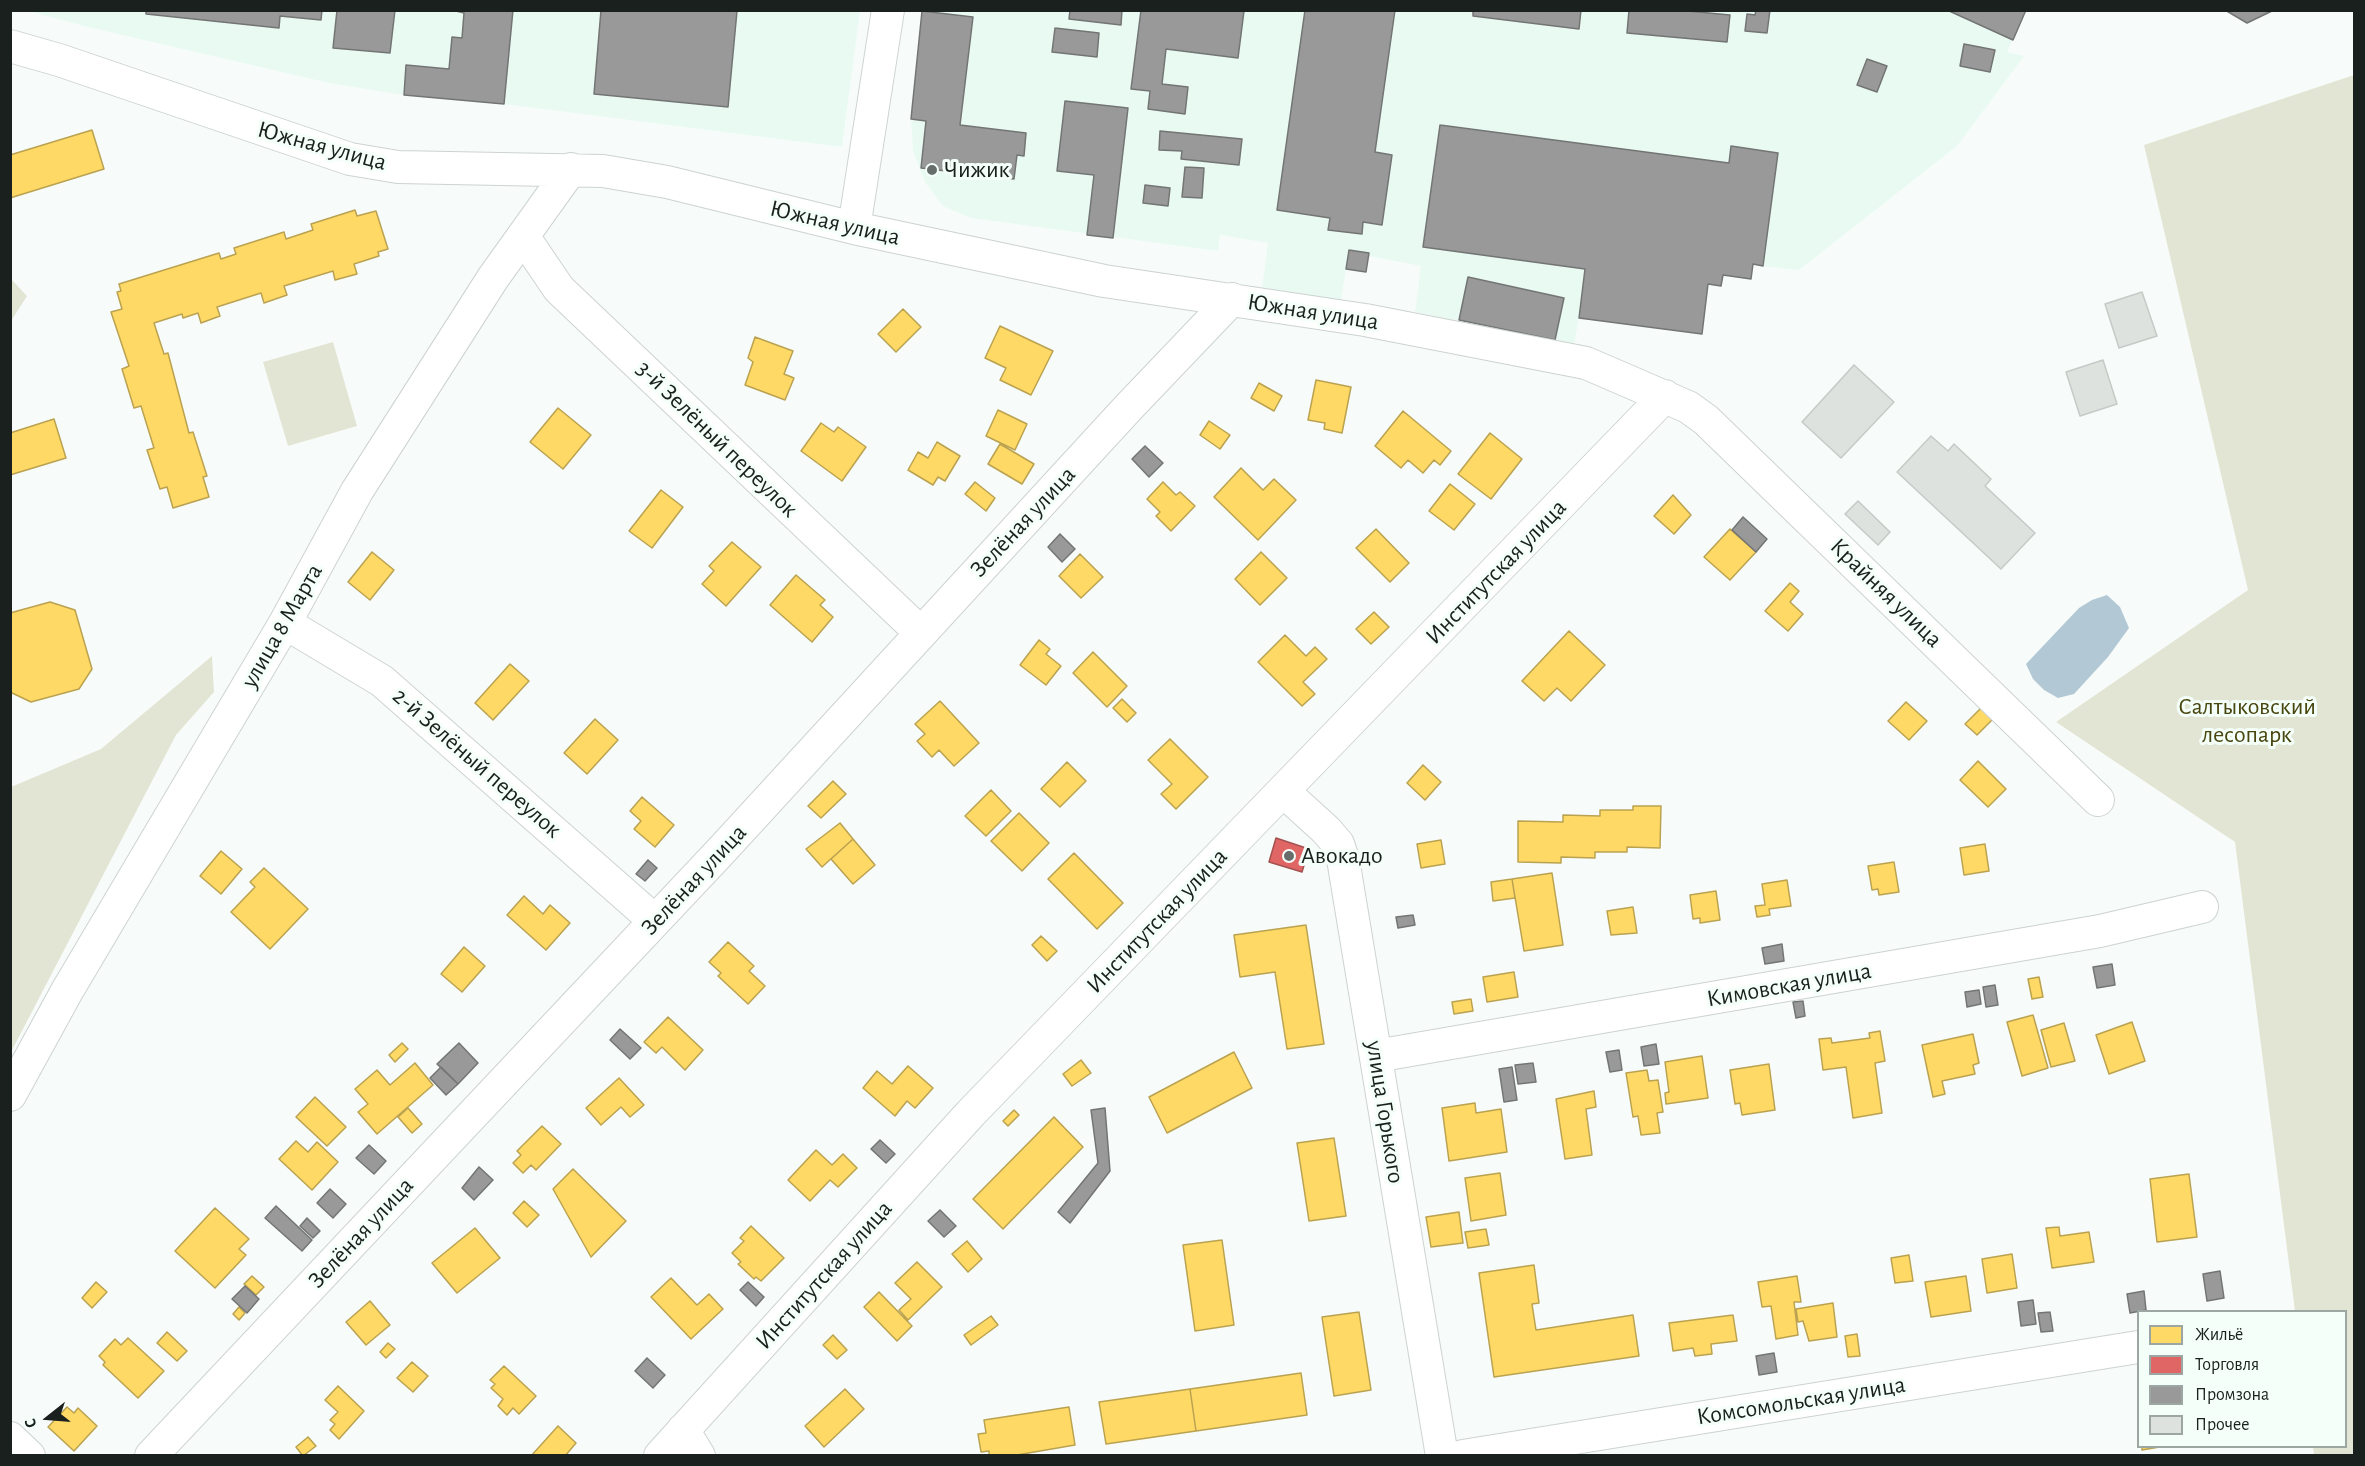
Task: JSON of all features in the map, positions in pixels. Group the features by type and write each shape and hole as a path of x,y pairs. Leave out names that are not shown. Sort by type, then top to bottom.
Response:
{"street":[{"path":"854,228 888,10"},
{"name":"Южная улица","path":"10,46 58,60 350,159 398,167 571,169 667,182 854,228 1113,283 1393,324 1586,363 1665,396"},
{"name":"улица 8 Марта","path":"10,1095 73,981 285,623 357,491 493,278 571,169"},
{"name":"3-й Зелёный переулок","path":"523,236 559,289 921,633"},
{"name":"Зелёная улица","path":"151,1455 656,921 1232,299"},
{"name":"Институтская улица","path":"660,1455 691,1443 971,1113 1665,396"},
{"name":"Крайняя улица","path":"1665,396 1706,420 2098,800"},
{"name":"2-й Зелёный переулок","path":"285,623 382,681 656,921"},
{"name":"улица Горького","path":"1283,791 1326,830 1338,844 1343,859 1442,1455"},
{"name":"Кимовская улица","path":"1376,1056 2100,931 2202,907"},
{"name":"Комсомольская улица","path":"1463,1455 2137,1347"},
{"path":"10,1438 29,1455"}],"shaded area":[{"path":"28,11 860,11 842,147 504,104 404,95 329,83"},
{"path":"922,11 2026,11 2007,52 2024,56 1957,146 1799,270 1753,265 1751,279 1723,275 1721,286 1708,284 1702,334 1579,318 1574,344 1415,312 1421,266 1369,256 1366,271 1346,269 1341,300 1262,288 1268,243 1220,235 1218,251 971,218 943,206 925,182 913,151 911,119"}],"green space":[{"name":"Салтыковский лесопарк","path":"2354,75 2354,1455 2314,1456 2313,1448 2347,1448 2347,1310 2295,1310 2235,842 2056,722 2248,590 2144,145"},
{"path":"12,280 27,296 11,321 10,281"},
{"path":"333,342 357,426 288,446 263,362"},
{"path":"212,656 214,692 176,735 11,1052 11,787 101,749"}],"water":[{"path":"2107,595 2120,607 2129,628 2108,657 2074,694 2058,698 2044,690 2033,679 2026,664 2079,608"}],"building: Жильё":[{"path":"92,130 104,169 10,198 10,155"},
{"path":"355,210 357,216 376,211 388,249 378,252 379,256 354,264 357,274 335,280 333,271 284,286 287,295 264,303 261,293 217,307 220,316 201,323 198,313 183,318 182,314 154,323 164,354 168,353 189,433 193,432 207,476 203,477 209,497 173,508 167,487 160,489 147,450 154,448 141,406 134,408 122,369 129,366 111,312 122,309 117,292 121,291 119,284 219,253 221,259 236,254 234,248 284,232 286,239 313,230 311,224"},
{"path":"903,309 921,327 896,352 878,334"},
{"path":"1000,326 1053,351 1031,395 1000,380 1006,368 985,358"},
{"path":"755,337 793,351 784,374 794,378 785,400 745,385 753,362 748,358"},
{"path":"1316,380 1351,387 1342,433 1324,429 1325,423 1308,420"},
{"path":"1259,383 1282,396 1274,411 1251,398"},
{"path":"558,408 591,435 563,469 530,442"},
{"path":"998,410 1027,424 1015,450 986,436"},
{"path":"1403,411 1451,451 1440,465 1434,460 1423,473 1408,460 1401,468 1375,446"},
{"path":"54,419 66,458 10,475 10,433"},
{"path":"1209,421 1230,435 1220,449 1200,435"},
{"path":"821,423 834,432 838,427 866,447 842,481 801,451"},
{"path":"1490,433 1522,459 1491,499 1458,474"},
{"path":"937,442 960,456 945,481 938,477 933,485 908,470 918,452 928,458"},
{"path":"1000,444 1034,464 1022,484 988,464"},
{"path":"1241,468 1263,490 1274,479 1296,500 1258,540 1214,497"},
{"path":"975,482 995,498 986,511 965,494"},
{"path":"1163,482 1176,495 1180,492 1195,506 1171,531 1156,516 1160,512 1147,499"},
{"path":"1450,484 1475,504 1454,530 1429,511"},
{"path":"661,490 683,507 652,548 629,531"},
{"path":"1673,495 1691,515 1674,534 1654,516"},
{"path":"1376,529 1409,563 1390,582 1356,548"},
{"path":"1730,529 1756,552 1730,580 1704,557"},
{"path":"732,542 761,567 726,606 702,584 714,571 709,566"},
{"path":"372,552 394,570 370,600 348,582"},
{"path":"1261,552 1287,578 1260,605 1235,579"},
{"path":"1080,554 1103,577 1081,598 1059,576"},
{"path":"796,575 825,600 820,605 833,617 812,642 770,605"},
{"path":"1790,583 1799,591 1790,602 1803,614 1788,631 1765,611"},
{"path":"50,602 75,610 92,669 79,689 31,702 10,692 10,613"},
{"path":"1374,612 1389,627 1371,644 1356,629"},
{"path":"1569,631 1605,665 1571,701 1557,688 1544,701 1522,681"},
{"path":"1285,635 1306,656 1315,647 1327,659 1303,682 1315,694 1302,706 1258,662"},
{"path":"1039,640 1050,649 1046,654 1061,666 1046,685 1020,665"},
{"path":"1093,652 1127,686 1107,707 1073,673"},
{"path":"510,664 529,681 493,720 475,703"},
{"path":"1122,699 1136,713 1127,722 1113,708"},
{"path":"940,701 979,743 954,766 939,750 932,757 917,741 925,734 915,724"},
{"path":"1906,702 1927,721 1909,740 1888,721"},
{"path":"1982,707 1994,718 1977,735 1965,724"},
{"path":"595,719 618,740 587,774 564,753"},
{"path":"1170,739 1208,777 1176,809 1161,794 1172,784 1148,760"},
{"path":"1978,761 2006,789 1988,807 1960,780"},
{"path":"1067,762 1086,781 1060,807 1041,789"},
{"path":"1423,765 1441,782 1425,800 1407,783"},
{"path":"833,781 846,794 821,818 808,806"},
{"path":"991,790 1011,811 986,836 965,816"},
{"path":"642,797 674,825 655,847 634,829 641,821 630,811"},
{"path":"1633,806 1661,806 1660,848 1627,847 1627,852 1595,852 1595,858 1561,857 1561,863 1518,862 1518,821 1563,822 1563,815 1600,816 1600,810 1633,810"},
{"path":"1019,813 1049,843 1022,871 991,841"},
{"path":"840,823 853,839 822,867 806,849"},
{"path":"853,839 875,865 853,884 831,859"},
{"path":"1441,840 1445,864 1421,868 1417,844"},
{"path":"1985,844 1989,871 1964,875 1960,848"},
{"path":"221,851 242,869 221,894 200,876"},
{"path":"1074,853 1123,903 1097,929 1048,879"},
{"path":"1894,862 1899,892 1879,895 1878,889 1872,890 1868,866"},
{"path":"264,868 308,909 270,949 231,912 255,887 250,882"},
{"path":"1552,873 1563,945 1524,951 1512,879"},
{"path":"1512,879 1515,898 1493,901 1491,882"},
{"path":"1787,880 1791,906 1769,909 1770,915 1757,917 1755,906 1765,905 1762,884"},
{"path":"1716,891 1720,920 1700,923 1700,918 1693,919 1690,895"},
{"path":"524,896 543,914 550,905 570,923 546,950 507,915"},
{"path":"1633,907 1637,933 1611,935 1607,911"},
{"path":"1306,925 1324,1044 1287,1049 1275,972 1240,977 1234,935"},
{"path":"1041,936 1057,951 1047,961 1032,945"},
{"path":"728,942 754,966 749,971 765,986 748,1004 718,976 721,973 709,962"},
{"path":"464,947 485,966 462,992 441,974"},
{"path":"1514,972 1518,997 1487,1002 1483,977"},
{"path":"2039,977 2043,997 2032,999 2028,979"},
{"path":"1471,999 1473,1011 1454,1014 1452,1002"},
{"path":"2033,1015 2048,1068 2022,1076 2007,1022"},
{"path":"668,1017 703,1050 685,1070 662,1047 656,1053 644,1042"},
{"path":"2132,1022 2145,1061 2109,1074 2096,1035"},
{"path":"2064,1023 2075,1061 2051,1067 2041,1030"},
{"path":"1880,1031 1885,1061 1875,1063 1882,1113 1853,1118 1846,1067 1823,1070 1819,1039 1831,1038 1832,1043 1870,1038 1869,1033"},
{"path":"1973,1034 1979,1063 1973,1065 1975,1074 1942,1081 1945,1094 1933,1097 1922,1045"},
{"path":"402,1043 408,1049 395,1062 389,1055"},
{"path":"1234,1052 1252,1088 1167,1133 1149,1097"},
{"path":"1702,1056 1708,1098 1666,1104 1665,1093 1669,1092 1665,1062"},
{"path":"1081,1060 1091,1073 1072,1086 1063,1074"},
{"path":"415,1063 433,1085 377,1134 358,1112 368,1104 355,1089 377,1070 390,1085"},
{"path":"1769,1064 1775,1110 1742,1115 1740,1103 1735,1104 1730,1070"},
{"path":"908,1066 933,1088 915,1108 907,1101 895,1116 863,1088 877,1071 892,1084"},
{"path":"1647,1070 1649,1081 1658,1080 1663,1112 1657,1113 1660,1133 1641,1135 1638,1116 1633,1117 1626,1073"},
{"path":"619,1078 644,1105 630,1117 621,1107 601,1125 586,1108"},
{"path":"1594,1091 1596,1107 1586,1109 1592,1155 1565,1159 1556,1099"},
{"path":"315,1097 346,1127 327,1146 296,1117"},
{"path":"1475,1103 1476,1113 1501,1109 1507,1152 1449,1161 1442,1108"},
{"path":"408,1108 422,1124 412,1133 398,1117"},
{"path":"1014,1110 1019,1115 1008,1126 1003,1121"},
{"path":"1054,1117 1083,1147 1003,1229 973,1199"},
{"path":"542,1126 561,1144 536,1170 531,1165 523,1173 513,1163 521,1155 517,1151"},
{"path":"1334,1138 1346,1216 1309,1221 1297,1143"},
{"path":"296,1141 308,1152 317,1142 338,1162 312,1190 279,1159"},
{"path":"816,1150 832,1165 843,1154 857,1168 838,1187 830,1180 810,1201 788,1180"},
{"path":"573,1169 626,1221 591,1257 553,1189"},
{"path":"1500,1173 1506,1215 1471,1221 1465,1178"},
{"path":"2189,1174 2197,1237 2157,1242 2150,1179"},
{"path":"524,1201 539,1215 527,1227 513,1213"},
{"path":"215,1208 249,1239 239,1249 246,1255 215,1288 175,1251"},
{"path":"1459,1212 1463,1243 1431,1247 1426,1217"},
{"path":"751,1226 784,1258 761,1281 756,1277 754,1279 738,1264 741,1262 732,1253 744,1241 740,1238"},
{"path":"2059,1227 2060,1236 2089,1232 2094,1262 2052,1268 2046,1228"},
{"path":"475,1228 500,1258 457,1293 432,1263"},
{"path":"1486,1229 1489,1245 1468,1248 1465,1232"},
{"path":"1222,1240 1234,1325 1195,1331 1183,1245"},
{"path":"967,1241 982,1259 968,1272 952,1254"},
{"path":"2012,1254 2017,1288 1987,1293 1982,1259"},
{"path":"1909,1255 1913,1281 1895,1283 1891,1258"},
{"path":"917,1262 942,1287 908,1320 899,1310 911,1299 895,1283"},
{"path":"1534,1265 1539,1303 1532,1304 1536,1330 1633,1315 1639,1356 1494,1377 1479,1273"},
{"path":"252,1276 264,1287 256,1295 244,1284"},
{"path":"1797,1276 1801,1302 1794,1302 1798,1335 1776,1339 1771,1306 1762,1307 1758,1282"},
{"path":"1966,1276 1971,1311 1931,1317 1925,1282"},
{"path":"671,1278 697,1305 709,1294 723,1309 691,1339 651,1297"},
{"path":"96,1282 107,1292 92,1308 82,1298"},
{"path":"879,1292 912,1326 897,1341 864,1307"},
{"path":"370,1301 390,1325 366,1345 346,1322"},
{"path":"1833,1303 1837,1337 1809,1341 1803,1321 1798,1322 1796,1309"},
{"path":"239,1307 245,1313 239,1320 233,1314"},
{"path":"1359,1312 1371,1390 1334,1396 1322,1317"},
{"path":"1733,1315 1737,1341 1711,1344 1712,1354 1695,1356 1693,1348 1673,1351 1669,1323"},
{"path":"991,1316 998,1325 971,1345 964,1335"},
{"path":"167,1332 187,1351 177,1361 157,1343"},
{"path":"1857,1334 1860,1356 1848,1357 1845,1336"},
{"path":"833,1335 847,1350 837,1359 823,1345"},
{"path":"128,1338 164,1371 138,1398 103,1365 105,1362 99,1356 115,1339 121,1345"},
{"path":"388,1343 395,1349 386,1358 380,1352"},
{"path":"412,1362 428,1376 413,1392 397,1378"},
{"path":"504,1366 536,1396 519,1414 513,1408 507,1415 498,1406 503,1399 491,1388 495,1384 490,1380"},
{"path":"1301,1373 1307,1415 1196,1431 1190,1389"},
{"path":"338,1386 364,1411 339,1439 330,1430 335,1424 330,1420 338,1412 325,1400"},
{"path":"845,1389 864,1409 824,1447 805,1426"},
{"path":"1190,1389 1196,1431 1106,1444 1099,1402"},
{"path":"67,1407 74,1413 78,1408 97,1426 74,1451 48,1427"},
{"path":"1069,1407 1075,1445 1011,1456 989,1456 989,1451 981,1452 978,1434 986,1433 984,1420"},
{"path":"558,1426 576,1443 565,1456 531,1456"},
{"path":"308,1437 316,1446 303,1456 296,1447"}],"building: Торговля":[{"path":"1276,838 1309,849 1302,872 1269,862"}],"building: Промзона":[{"path":"146,10 322,10 321,20 280,16 279,28 146,14"},
{"path":"337,10 395,10 390,53 333,48"},
{"path":"452,10 513,10 504,104 404,95 406,65 449,69 452,37 462,38 464,13"},
{"path":"601,10 737,11 728,107 594,94"},
{"path":"1070,10 1122,10 1121,25 1069,19"},
{"path":"1141,10 1244,11 1238,58 1166,49 1162,84 1188,87 1185,114 1148,109 1150,91 1131,89"},
{"path":"1305,10 1395,10 1375,152 1392,155 1382,225 1363,222 1362,234 1328,230 1330,218 1277,210"},
{"path":"1473,10 1581,10 1579,29 1473,16"},
{"path":"1629,10 1677,10 1730,15 1727,42 1627,33"},
{"path":"1756,10 1770,10 1767,33 1745,31 1747,14 1755,15"},
{"path":"1947,10 2026,10 2013,40"},
{"path":"2225,10 2274,10 2247,23"},
{"path":"922,11 973,17 960,125 1026,133 1024,156 1017,155 1014,179 921,168 926,121 911,119"},
{"path":"1055,28 1099,33 1097,57 1052,52"},
{"path":"1964,44 1995,50 1990,72 1960,66"},
{"path":"1867,59 1887,66 1877,92 1857,85"},
{"path":"1065,101 1128,108 1113,238 1087,235 1094,175 1057,171"},
{"path":"1440,125 1729,163 1731,146 1778,153 1763,266 1753,264 1751,279 1723,275 1721,286 1708,284 1702,334 1579,318 1585,269 1423,247"},
{"path":"1160,131 1242,139 1239,165 1181,159 1182,151 1159,150"},
{"path":"1185,167 1204,168 1202,198 1182,197"},
{"path":"1145,185 1170,188 1168,206 1143,203"},
{"path":"1349,250 1369,253 1366,272 1346,269"},
{"path":"1468,277 1564,298 1555,340 1459,320"},
{"path":"1145,446 1163,463 1149,477 1132,459"},
{"path":"1743,517 1767,539 1756,552 1732,530"},
{"path":"1060,534 1075,549 1062,562 1048,547"},
{"path":"648,860 657,868 645,881 636,874"},
{"path":"1413,915 1415,925 1398,928 1396,917"},
{"path":"1782,944 1784,961 1765,964 1762,948"},
{"path":"2112,964 2115,985 2097,988 2093,967"},
{"path":"1995,985 1998,1005 1986,1007 1983,987"},
{"path":"1979,990 1981,1004 1967,1007 1965,992"},
{"path":"1803,1001 1805,1016 1796,1018 1793,1002"},
{"path":"620,1029 641,1048 630,1059 610,1040"},
{"path":"459,1043 478,1063 458,1084 437,1064"},
{"path":"1656,1044 1659,1064 1644,1066 1641,1047"},
{"path":"1619,1050 1622,1070 1610,1072 1606,1052"},
{"path":"1533,1063 1536,1082 1518,1084 1515,1065"},
{"path":"441,1067 458,1084 446,1095 430,1078"},
{"path":"1512,1067 1517,1100 1504,1102 1499,1069"},
{"path":"1105,1108 1110,1171 1070,1223 1058,1212 1098,1163 1091,1110"},
{"path":"880,1140 895,1154 886,1163 871,1149"},
{"path":"369,1145 386,1161 374,1174 356,1158"},
{"path":"479,1167 493,1180 474,1200 462,1188"},
{"path":"330,1189 346,1204 333,1218 317,1203"},
{"path":"276,1206 312,1240 302,1251 265,1218"},
{"path":"940,1210 956,1226 944,1237 928,1221"},
{"path":"307,1218 320,1231 313,1238 300,1226"},
{"path":"2220,1271 2224,1298 2207,1301 2203,1274"},
{"path":"748,1282 764,1297 756,1306 740,1290"},
{"path":"245,1286 259,1299 247,1313 232,1299"},
{"path":"2144,1291 2146,1310 2130,1313 2127,1294"},
{"path":"2033,1300 2036,1324 2021,1326 2018,1302"},
{"path":"2050,1312 2053,1331 2041,1332 2038,1313"},
{"path":"1774,1353 1777,1372 1759,1375 1756,1356"},
{"path":"647,1358 665,1375 653,1388 635,1371"}],"building: Прочее":[{"path":"2142,292 2157,336 2119,348 2105,304"},
{"path":"2103,360 2117,404 2080,416 2066,372"},
{"path":"1854,365 1894,402 1841,458 1802,422"},
{"path":"1931,436 1948,451 1954,444 1991,479 1985,486 2035,533 2001,569 1897,472"},
{"path":"1858,501 1890,532 1878,545 1845,514"}],"place":[{"name":"Чижик","path":"932,170"},
{"name":"Авокадо","path":"1289,856"}]}
